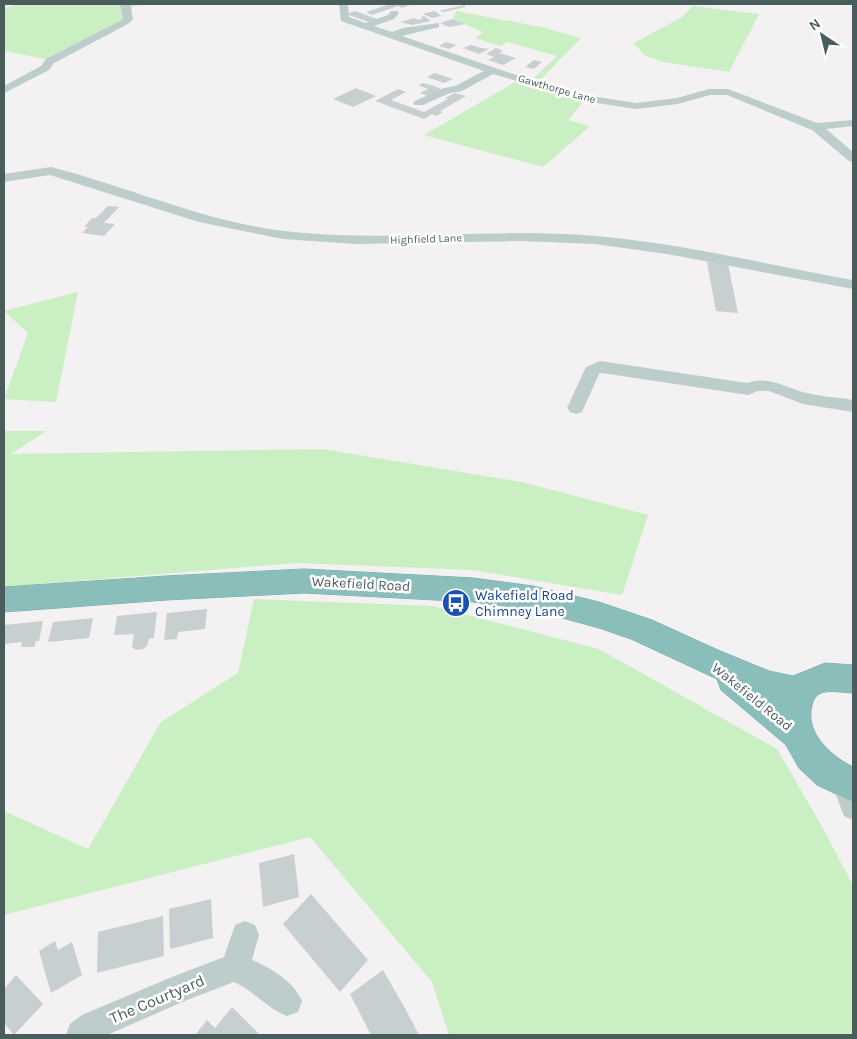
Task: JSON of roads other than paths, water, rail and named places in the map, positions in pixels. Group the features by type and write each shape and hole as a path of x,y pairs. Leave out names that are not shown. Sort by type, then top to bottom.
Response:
{"highway":[{"name":"Wakefield Road","path":"4,600 166,588 305,581 474,590 533,598 599,615 641,629 707,660 768,685 800,692 794,704 792,718 796,733 806,752 850,791"},
{"name":"Wakefield Road","path":"707,660 796,733"},
{"path":"800,692 810,682 824,677 841,676 853,679"}],"street":[{"path":"4,90 45,68 50,61 126,22 128,19 125,4"},
{"name":"Gawthorpe Lane","path":"344,4 344,19 493,70 584,98 636,106 657,104 709,92 728,92 816,127"},
{"path":"366,26 391,17 394,12"},
{"path":"393,36 403,31 436,25"},
{"path":"419,103 448,90 458,89 493,70"},
{"path":"816,127 853,123"},
{"path":"816,127 853,158"},
{"name":"Highfield Lane","path":"4,178 51,171 204,219 283,235 355,240 522,236 595,240 667,250 853,285"},
{"path":"576,408 592,371 600,367 748,389 758,384 776,387 802,398 853,406"},
{"path":"245,935 235,967 255,976 287,1001"},
{"name":"The Courtyard","path":"81,1035 93,1026 173,991 235,967"}],"place":[{"name":"Wakefield Road Chimney Lane","path":"456,603"}]}
